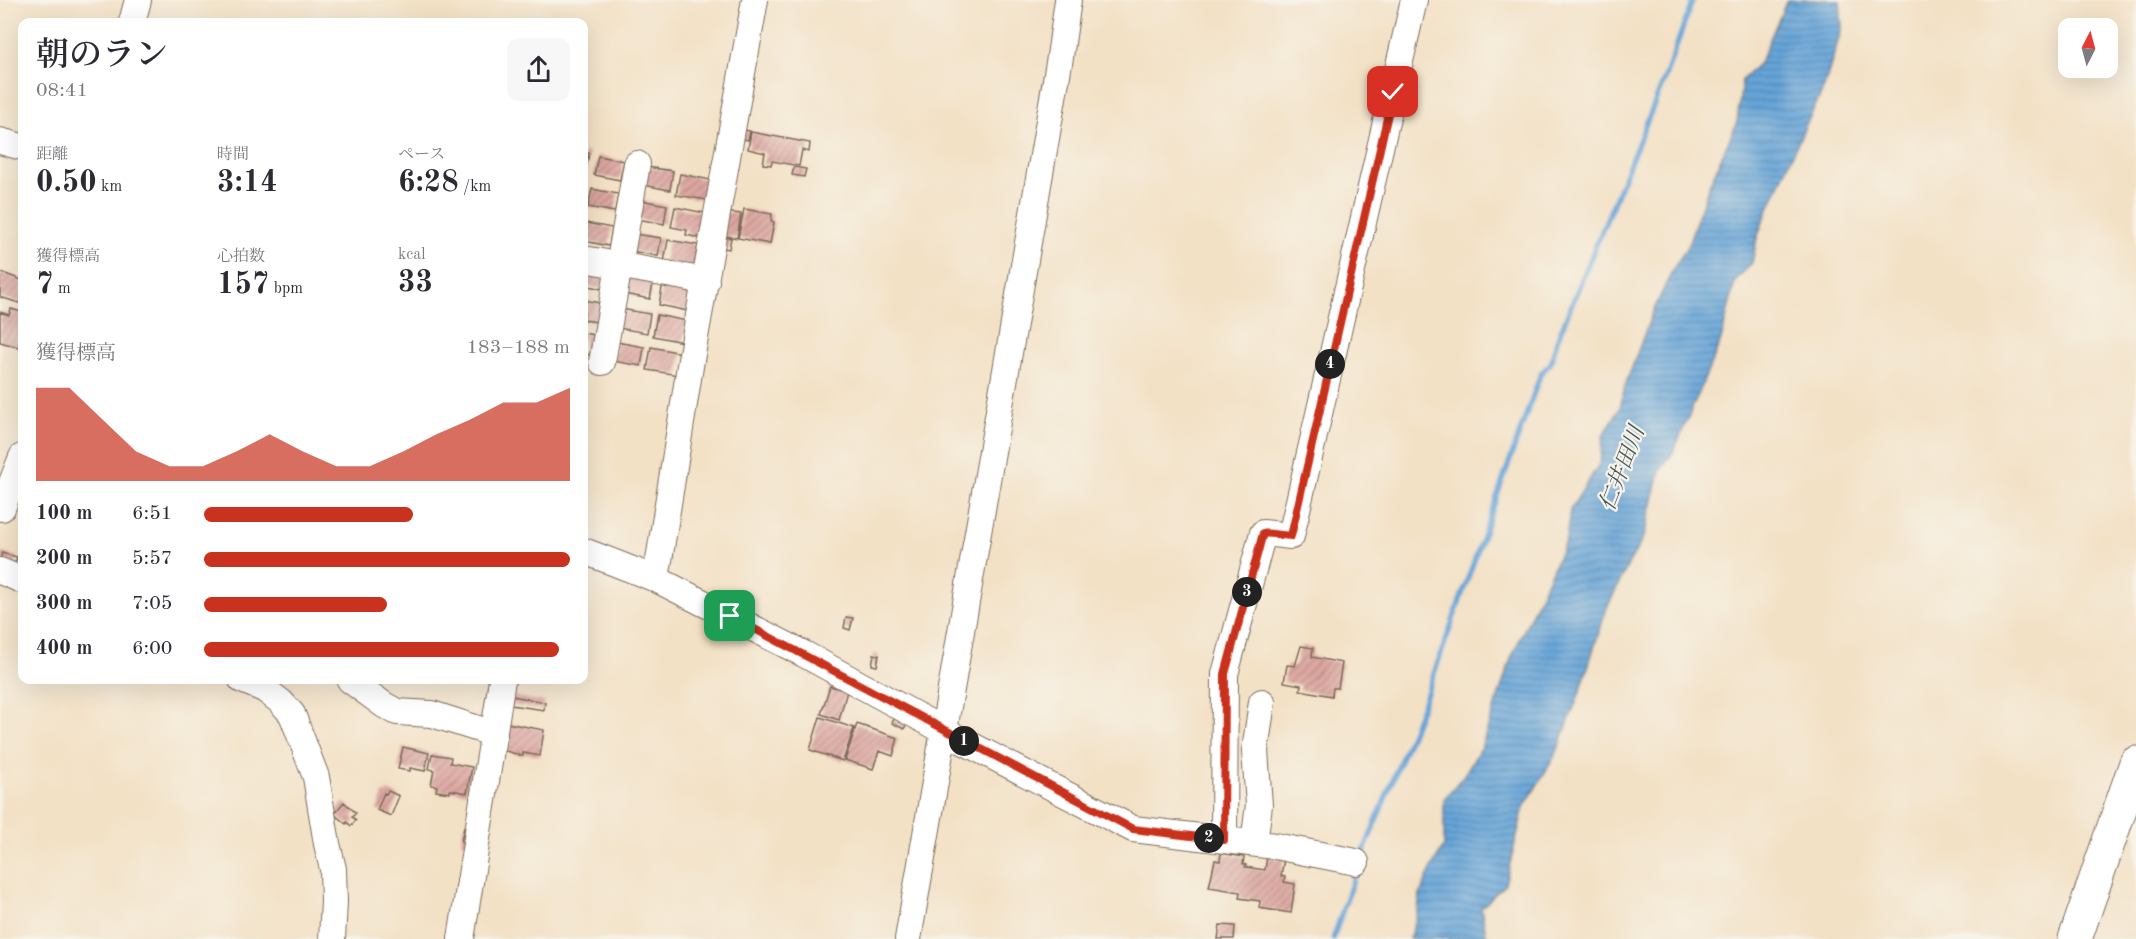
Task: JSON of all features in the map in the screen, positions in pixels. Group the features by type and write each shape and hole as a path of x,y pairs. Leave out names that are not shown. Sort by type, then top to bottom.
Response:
{"main road":[{"path":"2074,939 2136,763"}],"street":[{"path":"133,18 138,0"},
{"path":"656,579 691,360 755,0"},
{"path":"908,939 1068,0"},
{"path":"1224,840 1225,674 1263,533 1291,536 1414,0"},
{"path":"0,141 18,146"},
{"path":"602,362 637,164"},
{"path":"588,260 706,281"},
{"path":"1,510 18,467"},
{"path":"588,553 656,579 1133,829 1254,843 1356,862"},
{"path":"0,571 18,578"},
{"path":"252,684 264,689 292,714 316,777 333,869 332,939"},
{"path":"355,684 397,712 432,714 494,734"},
{"path":"384,705 387,684"},
{"path":"461,939 501,684"},
{"path":"1254,843 1259,805 1255,751 1262,702"}],"water":[{"name":"仁井田川","path":"1787,0 1840,0 1842,28 1823,90 1763,222 1752,263 1735,281 1721,340 1673,453 1660,471 1644,537 1606,610 1581,689 1557,752 1524,807 1505,884 1481,908 1487,939 1409,939 1417,916 1420,895 1444,846 1444,799 1464,775 1481,748 1512,656 1566,540 1570,510 1600,463 1603,436 1620,408 1625,386 1651,316 1672,271 1687,247 1708,188 1737,122 1742,80 1760,62"}],"building":[{"path":"738,129 750,131 748,140 736,138"},
{"path":"751,132 810,143 809,152 802,150 799,166 772,161 771,165 763,164 765,153 748,149"},
{"path":"598,156 624,161 620,180 594,175"},
{"path":"646,167 673,171 670,190 643,185"},
{"path":"794,167 806,169 804,177 792,175"},
{"path":"680,174 711,180 707,200 676,195"},
{"path":"592,189 618,194 615,212 588,207"},
{"path":"640,200 667,205 664,224 637,219"},
{"path":"675,207 705,213 699,238 686,235 687,230 671,227"},
{"path":"744,209 772,214 771,221 774,222 770,244 738,238"},
{"path":"723,212 741,214 737,238 719,235"},
{"path":"588,223 612,228 609,246 588,242"},
{"path":"634,234 661,238 658,256 631,251"},
{"path":"720,236 731,238 729,249 718,247"},
{"path":"668,240 698,245 694,267 664,262"},
{"path":"588,268 605,271 602,289 588,286"},
{"path":"0,272 18,279 18,303 0,297"},
{"path":"628,274 654,279 650,299 624,294"},
{"path":"663,282 693,288 688,311 659,305"},
{"path":"588,301 600,303 597,322 588,321"},
{"path":"11,309 18,311 18,347 0,342 0,312 9,315"},
{"path":"621,309 650,314 647,333 618,328"},
{"path":"657,315 687,321 683,342 653,336"},
{"path":"588,334 594,335 590,355 588,355"},
{"path":"617,342 644,347 641,366 613,361"},
{"path":"651,347 682,353 678,375 647,370"},
{"path":"2,553 17,557 15,563 0,559"},
{"path":"846,617 853,618 850,630 844,628"},
{"path":"1301,646 1313,648 1312,657 1342,663 1338,688 1333,688 1332,696 1300,690 1301,685 1284,682 1287,665 1295,666"},
{"path":"874,654 879,655 877,666 872,665"},
{"path":"830,686 847,691 839,720 821,714"},
{"path":"512,696 545,702 544,710 511,705"},
{"path":"897,713 909,719 904,729 892,723"},
{"path":"820,717 854,728 843,761 810,750"},
{"path":"507,723 544,730 540,756 523,753 523,756 502,750"},
{"path":"857,724 898,738 893,756 879,751 873,769 845,760"},
{"path":"403,747 429,753 425,771 410,768 410,771 398,769"},
{"path":"432,754 451,757 450,763 472,767 467,793 450,790 450,793 436,791 437,786 431,785 434,770 429,769"},
{"path":"388,791 399,796 391,816 377,810 384,793"},
{"path":"344,802 356,813 352,817 356,820 351,826 334,814"},
{"path":"464,826 476,828 472,844 461,842"},
{"path":"1221,853 1244,857 1245,867 1265,870 1267,856 1284,859 1281,876 1285,877 1284,882 1295,884 1291,913 1259,908 1260,901 1239,898 1240,892 1209,887 1215,860 1220,861"},
{"path":"1220,925 1235,926 1234,939 1218,939"}],"waterway":[{"path":"1362,856 1422,707 1541,373 1551,363 1557,340 1664,80 1693,0"},
{"path":"1333,939 1357,868"}],"route":[{"path":"730,616 1133,829 1224,840 1225,674 1263,533 1291,536 1393,92"}]}
